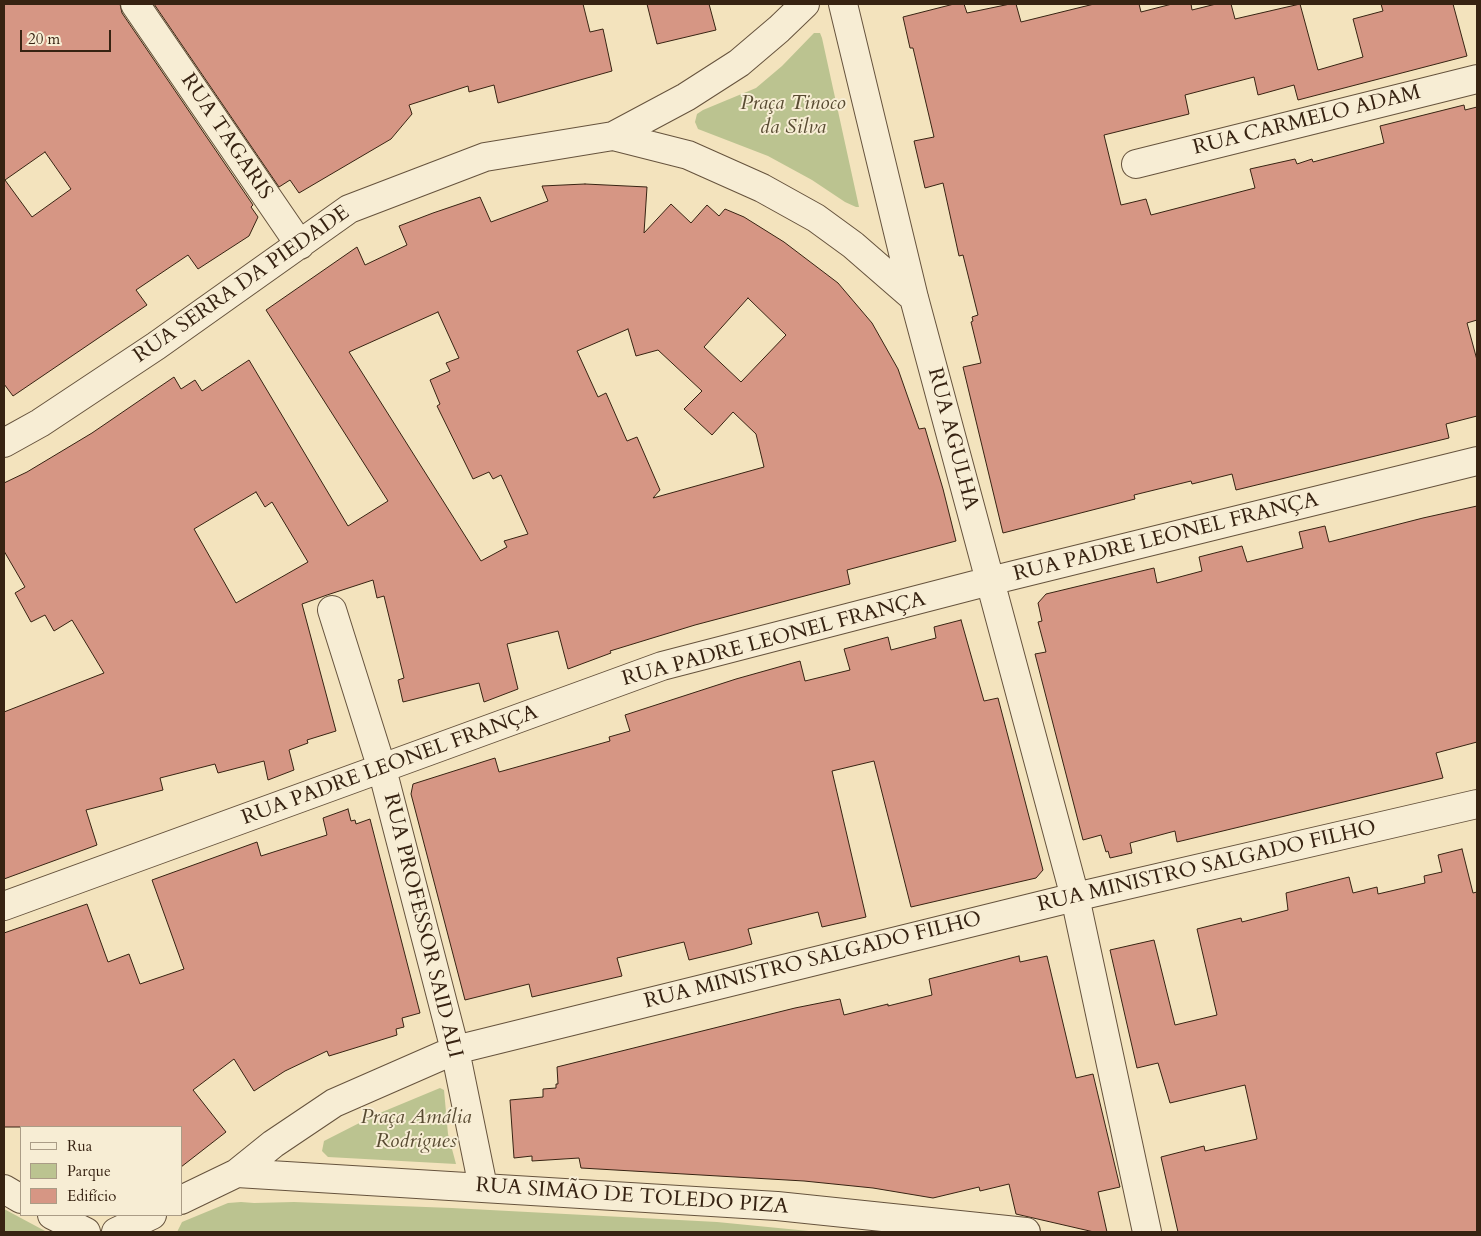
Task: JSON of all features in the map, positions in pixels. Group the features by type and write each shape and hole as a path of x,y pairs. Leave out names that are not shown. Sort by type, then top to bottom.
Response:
{"street":[{"name":"RUA TAGARIS","path":"135,4 300,244"},
{"path":"613,136 686,97 740,62 805,4"},
{"path":"843,4 914,298"},
{"name":"RUA CARMELO ADAM","path":"1136,164 1477,79"},
{"name":"RUA SERRA DA PIEDADE","path":"4,443 40,423 156,346 349,209 485,157 613,136"},
{"path":"613,136 688,154 762,188 816,218 853,245 914,298"},
{"name":"RUA AGULHA","path":"914,298 1075,896 1147,1232"},
{"name":"RUA PADRE LEONEL FRANÇA","path":"4,906 662,666 990,581 1477,461"},
{"name":"RUA PROFESSOR SAID ALI","path":"332,610 382,769 455,1050 483,1187"},
{"name":"RUA MINISTRO SALGADO FILHO","path":"182,1200 237,1173 272,1144 334,1103 455,1050 1075,896 1477,804"},
{"name":"RUA SIMÃO DE TOLEDO PIZA","path":"237,1173 777,1206 1026,1232"},
{"path":"4,1190 20,1198"},
{"path":"54,1216 86,1232"},
{"path":"116,1232 150,1216"}],"green space":[{"name":"Praça Tinoco da Silva","path":"814,33 820,33 822,38 859,207 845,202 812,180 768,156 698,129 695,122 697,114 703,110 756,88 782,66"},
{"name":"Praça Amália Rodrigues","path":"440,1088 444,1090 448,1134 456,1164 328,1157 322,1151 324,1141 375,1115"},
{"path":"294,1202 452,1208 717,1222 819,1232 177,1232 182,1222 228,1203"},
{"path":"4,1209 47,1232 4,1232"}],"building":[{"path":"4,4 120,4 122,13 253,205 251,207 258,217 249,236 198,269 188,255 136,290 147,305 13,396 4,384","holes":["45,152 71,189 32,217 5,180"]},
{"path":"154,4 583,4 590,32 603,29 612,71 498,103 494,85 469,92 468,86 409,105 412,114 391,139 299,193 290,180 279,187"},
{"path":"647,4 709,4 716,30 657,44"},
{"path":"954,4 964,4 967,13 1016,4 1021,22 1094,4 1139,4 1141,12 1172,4 1191,4 1192,10 1216,4 1231,4 1235,19 1300,4 1318,70 1363,57 1353,19 1383,11 1381,4 1453,4 1467,56 1298,100 1294,85 1258,95 1254,77 1185,95 1189,114 1104,135 1121,205 1146,199 1151,215 1255,188 1250,169 1295,159 1297,164 1312,159 1313,162 1384,143 1380,126 1464,105 1465,110 1477,107 1477,320 1467,323 1477,360 1477,416 1446,424 1449,438 1236,490 1232,474 1192,484 1191,481 1134,495 1135,499 1003,533 963,367 981,363 971,322 973,321 972,317 978,315 963,255 959,256 943,183 925,188 914,141 934,137 913,48 910,48 903,17"},
{"path":"585,184 647,187 644,233 671,204 691,223 707,205 719,216 725,209 744,217 784,242 838,283 872,323 898,369 919,429 925,428 956,541 847,570 850,584 695,625 610,651 611,653 568,669 558,631 507,644 518,689 484,702 479,683 403,702 398,680 404,678 384,596 377,598 373,580 327,595 302,604 336,731 307,740 308,743 289,750 294,770 268,780 264,761 218,773 215,764 160,778 163,790 86,810 97,845 4,879 4,712 104,673 72,620 54,631 45,615 31,622 15,593 25,587 4,551 4,483 27,472 92,433 174,377 181,389 195,380 202,391 249,360 348,526 388,501 266,310 357,247 365,265 407,245 399,226 480,197 491,222 548,201 542,186","holes":["748,298 786,335 741,382 704,347","438,312 459,358 446,363 450,371 430,380 440,404 437,406 473,479 489,472 493,479 501,475 528,534 504,541 507,547 481,561 349,352","628,329 636,356 658,350 702,391 684,409 712,435 733,412 756,434 764,467 653,498 660,490 637,437 627,441 606,393 598,397 577,351","256,492 265,507 272,502 308,562 236,603 194,529"]},
{"path":"1477,506 1477,742 1436,753 1443,778 1177,842 1175,831 1130,843 1132,853 1110,858 1108,851 1106,852 1101,835 1083,840 1035,654 1046,652 1038,622 1042,621 1038,603 1046,594 1154,568 1157,583 1202,571 1199,557 1242,546 1247,562 1303,548 1299,532 1325,526 1329,542"},
{"path":"961,620 984,701 998,698 1043,870 1036,878 911,907 874,761 832,771 866,917 822,927 818,912 748,929 752,944 734,949 689,960 684,942 617,958 622,976 532,997 529,984 465,1000 411,794 413,784 495,758 499,772 610,741 609,737 630,731 625,715 736,679 800,661 805,681 850,670 844,649 888,637 891,650 936,638 934,627"},
{"path":"348,809 351,821 355,820 356,824 370,819 420,1013 402,1018 404,1027 396,1029 397,1035 329,1056 327,1051 285,1071 254,1091 234,1059 193,1090 226,1132 182,1166 182,1126 4,1127 4,933 87,904 108,962 129,954 140,984 184,969 152,880 257,842 261,856 327,835 323,818"},
{"path":"1462,849 1473,893 1477,892 1477,1232 1178,1232 1161,1157 1204,1146 1205,1151 1257,1139 1245,1085 1170,1103 1158,1063 1137,1068 1110,950 1154,940 1175,1025 1217,1015 1197,929 1241,918 1242,922 1288,910 1286,893 1349,877 1353,893 1377,887 1378,894 1425,883 1424,876 1442,872 1438,855"},
{"path":"1019,956 1020,962 1047,956 1076,1078 1093,1074 1120,1187 1098,1192 1107,1232 1094,1232 1016,1214 1009,1184 980,1191 979,1187 933,1198 873,1188 804,1181 581,1168 579,1158 532,1161 532,1156 514,1158 510,1100 543,1097 543,1089 556,1088 556,1084 558,1084 557,1067 795,1008 840,999 844,1015 888,1004 888,1006 932,995 929,979"}]}
